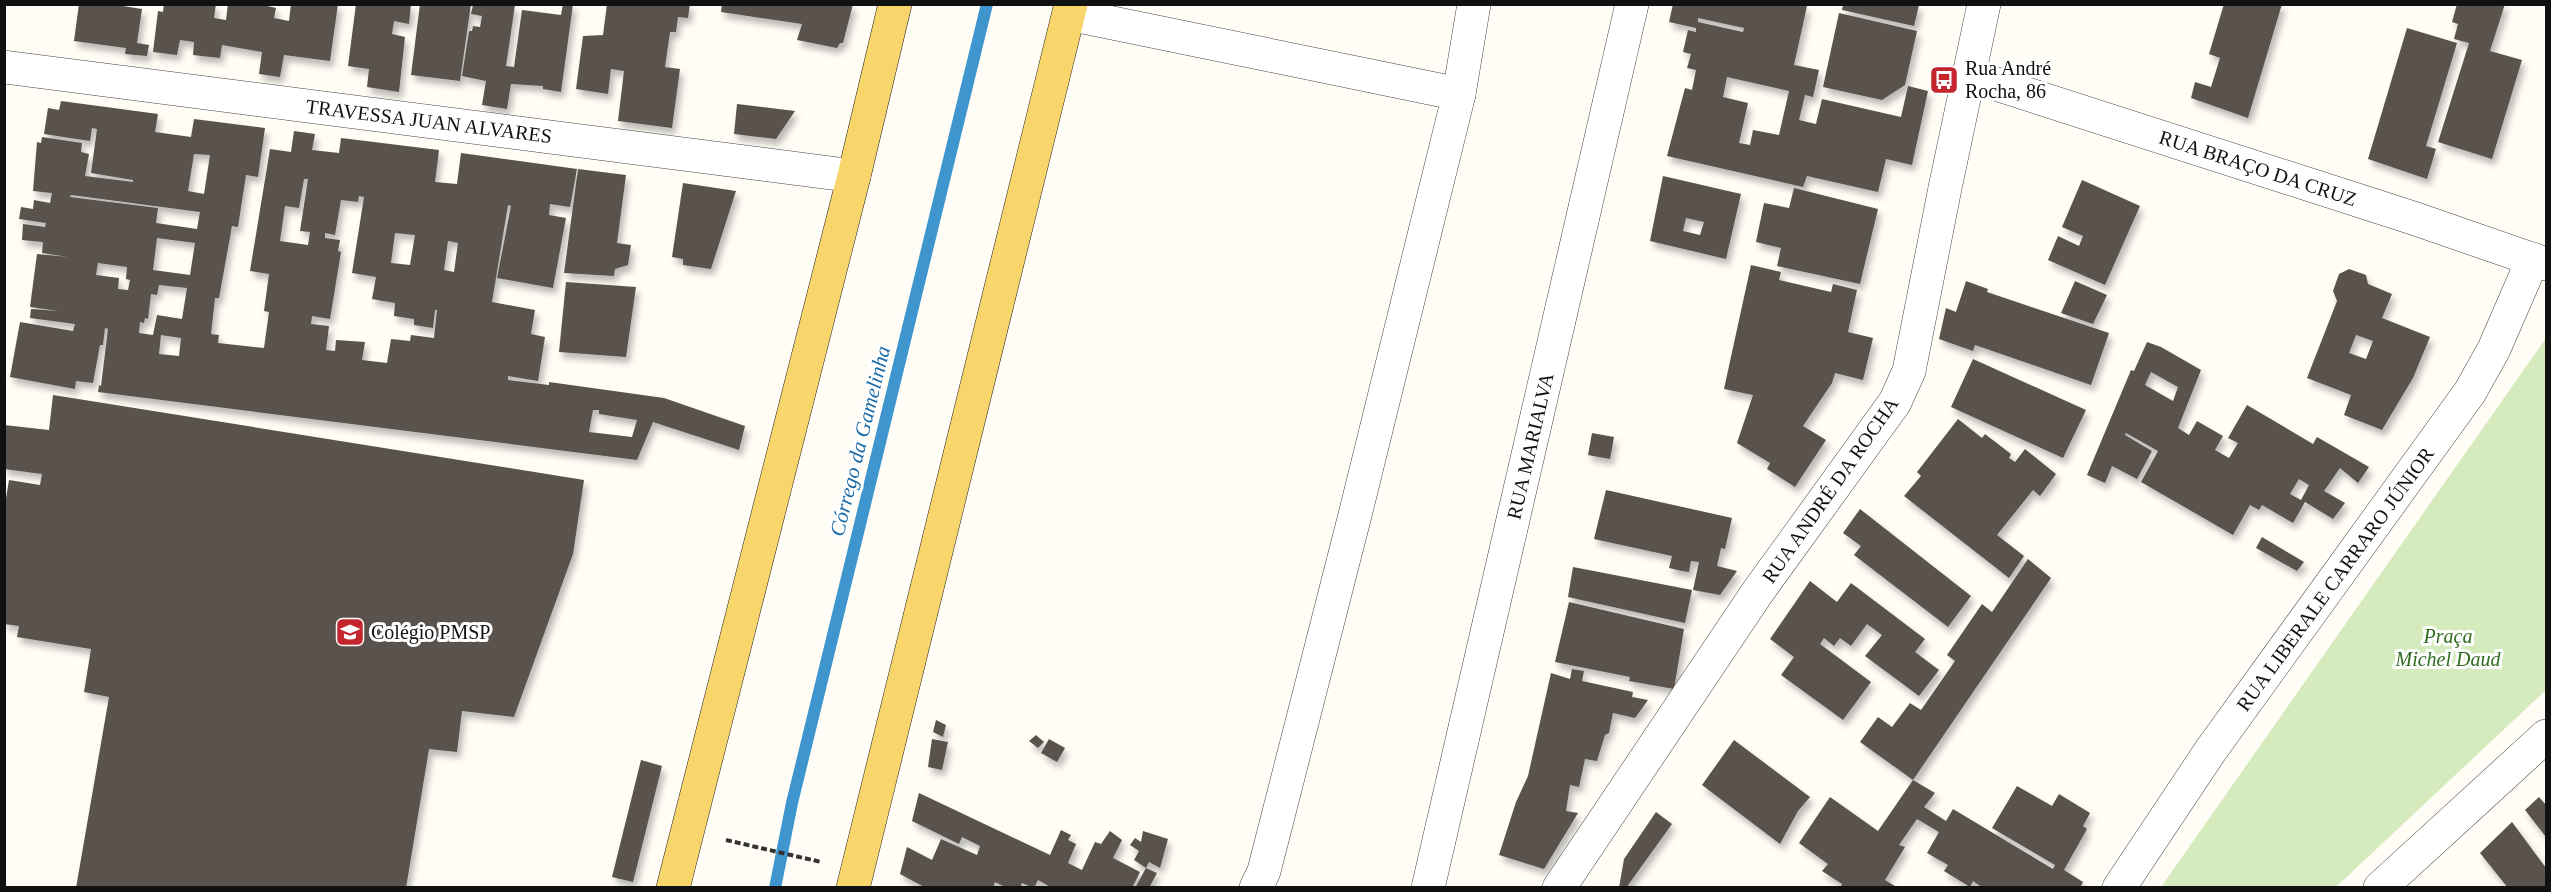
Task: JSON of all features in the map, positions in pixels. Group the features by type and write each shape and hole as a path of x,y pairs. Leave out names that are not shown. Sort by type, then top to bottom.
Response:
{"main road":[{"path":"673,888 854,176 895,4"},
{"path":"853,888 1070,9"}],"street":[{"path":"1256,888 1264,871 1356,515 1459,94 1474,4"},
{"name":"RUA MARIALVA","path":"1428,888 1632,4"},
{"name":"RUA ANDRÉ DA ROCHA","path":"1559,888 1757,593 1895,402 1909,370 1984,4"},
{"path":"1070,9 1459,94"},
{"name":"TRAVESSA JUAN ALVARES","path":"4,68 854,176"},
{"name":"RUA BRAÇO DA CRUZ","path":"1968,75 2413,218 2540,262"},
{"name":"RUA LIBERALE CARRARO JÚNIOR","path":"2119,888 2211,750 2470,392 2540,262"},
{"path":"2380,888 2547,736"}],"path":[{"path":"727,841 812,860"}],"green space":[{"name":"Praça Michel Daud","path":"2546,338 2546,690 2336,887 2161,887"}],"building":[{"path":"79,4 110,4 142,9 137,43 149,45 147,56 125,54 126,48 74,41"},
{"path":"164,4 216,4 214,18 226,20 228,4 259,4 276,8 274,18 289,21 291,4 338,4 330,61 284,55 280,77 259,74 262,52 222,45 220,58 193,55 194,42 180,40 177,55 153,52 158,11 163,12"},
{"path":"356,4 411,4 409,24 394,21 392,34 405,37 399,92 367,87 369,69 348,66"},
{"path":"420,4 471,4 460,81 411,75"},
{"path":"563,4 573,4 561,92 543,89 543,86 511,84 507,109 482,105 486,81 462,76 469,31 472,31 473,26 480,27 482,16 471,14 473,5 515,5 506,66 514,67 522,10 561,15"},
{"path":"607,4 690,4 688,18 678,17 676,32 670,32 665,67 680,69 672,128 618,121 624,71 611,69 608,94 576,89 583,36 603,35"},
{"path":"722,4 853,4 843,43 840,43 837,48 797,40 802,24 721,12"},
{"path":"1673,4 1807,6 1794,65 1819,70 1813,97 1805,95 1799,120 1816,124 1822,99 1901,117 1908,86 1928,91 1912,165 1886,159 1878,192 1807,176 1803,187 1667,156 1685,88 1692,90 1696,70 1687,68 1691,54 1683,52 1688,30 1696,32 1696,28 1669,22","holes":["1698,18 1744,28 1743,32 1698,22","1727,77 1789,91 1779,135 1753,130 1750,145 1739,143 1748,103 1723,97"]},
{"path":"2224,4 2282,4 2248,118 2191,98 2195,82 2211,87 2220,58 2209,54"},
{"path":"2457,4 2505,4 2490,51 2522,60 2492,159 2438,142 2469,43 2454,39 2458,24 2452,22"},
{"path":"1843,5 1919,5 1914,26 1842,10"},
{"path":"1839,13 1917,31 1905,85 1882,100 1823,87"},
{"path":"2407,28 2457,43 2426,146 2436,149 2427,179 2368,159"},
{"path":"61,101 158,114 155,132 191,137 194,119 265,128 258,177 246,175 238,227 232,226 219,298 215,298 211,334 219,335 218,343 264,348 269,312 264,311 269,274 250,271 270,149 291,152 294,131 315,134 312,150 339,153 341,138 439,150 435,182 457,184 461,153 577,169 570,207 550,204 549,215 566,218 553,288 497,278 511,206 508,205 492,302 535,310 531,334 545,337 538,381 508,376 508,380 549,385 549,382 664,398 745,426 739,450 653,422 637,460 98,392 99,385 101,386 108,329 105,328 93,383 76,381 75,389 10,377 20,322 73,331 75,324 30,318 31,309 59,311 30,307 37,254 68,257 42,253 43,242 22,240 23,224 45,227 46,223 19,219 21,207 33,209 34,200 50,203 52,193 33,191 37,142 41,143 42,137 82,143 81,152 89,154 85,176 133,182 133,180 91,173 97,129 92,128 90,141 44,134 48,108 59,110","holes":["194,154 210,155 204,194 188,191","304,179 308,179 300,231 310,232 308,245 280,241 285,206 299,208","71,195 200,212 197,229 156,223 158,208 70,197","359,196 364,197 352,273 376,277 372,299 395,303 394,316 414,319 414,325 433,328 435,310 437,310 434,338 411,335 410,341 391,339 387,363 362,360 365,342 336,340 335,351 326,350 329,326 311,324 312,316 330,319 341,252 338,251 340,240 325,238 325,233 335,235 341,200 358,202","395,233 415,235 410,265 391,263","157,238 195,243 190,275 153,270","448,241 458,243 454,272 444,270","98,263 127,267 126,279 130,280 128,290 118,289 119,278 96,275","159,285 187,288 182,319 157,315 153,335 139,333 140,322 144,323 145,318 148,319 151,294 157,295","161,335 181,338 179,356 159,354","593,410 599,410 599,414 637,420 632,437 589,432"]},
{"path":"737,104 795,111 776,139 734,134"},
{"path":"578,169 626,175 617,243 631,245 628,265 615,269 614,276 564,273"},
{"path":"1663,176 1741,194 1726,259 1650,241","holes":["1686,218 1704,222 1700,235 1683,231"]},
{"path":"2082,180 2140,206 2105,285 2048,260 2058,236 2079,246 2083,236 2062,227"},
{"path":"683,183 736,191 711,269 683,265 683,259 672,257"},
{"path":"1794,188 1878,209 1860,284 1777,266 1781,248 1756,242 1764,203 1789,208"},
{"path":"1751,265 1781,272 1779,280 1831,292 1833,284 1857,290 1848,332 1873,338 1863,380 1835,373 1832,383 1803,426 1826,440 1795,487 1767,469 1770,463 1737,443 1753,395 1724,389"},
{"path":"2349,269 2366,275 2368,284 2392,294 2382,318 2430,337 2413,378 2382,430 2344,415 2351,395 2307,378 2337,301 2333,291 2339,274","holes":["2356,335 2373,341 2366,359 2349,353"]},
{"path":"1966,281 1988,289 1987,292 2109,333 2091,385 1975,345 1973,351 1939,339 1946,308 1956,312"},
{"path":"2075,281 2107,295 2093,324 2061,313"},
{"path":"566,282 636,287 626,357 559,352"},
{"path":"2147,342 2161,347 2201,370 2178,428 2189,435 2197,421 2223,436 2215,450 2229,458 2238,443 2228,438 2247,405 2313,444 2317,437 2369,467 2358,483 2340,468 2324,491 2345,503 2333,519 2305,502 2293,523 2262,505 2259,510 2250,505 2233,535 2141,482 2158,451 2126,433 2125,435 2152,451 2137,479 2112,466 2105,483 2087,475 2131,370 2134,371","holes":["2151,372 2178,387 2173,401 2145,385","2299,479 2309,485 2301,500 2290,494"]},
{"path":"1973,359 2086,410 2063,458 1951,407"},
{"name":"Colégio PMSP","path":"53,395 584,480 573,554 514,717 462,711 457,752 429,749 406,888 76,888 109,697 84,692 91,649 17,637 19,626 4,624 4,510 9,480 40,485 42,474 4,469 4,425 49,430"},
{"path":"1958,419 1982,438 1985,434 2011,454 2009,458 2015,462 2025,449 2056,474 2040,496 2033,490 1997,535 2024,556 2009,578 1904,496 1921,476 1917,472"},
{"path":"1592,433 1614,437 1610,459 1588,455"},
{"path":"1606,490 1732,518 1725,549 1721,548 1717,566 1737,571 1720,595 1693,590 1699,562 1691,561 1689,572 1682,571 1669,568 1672,556 1594,539"},
{"path":"1860,509 1971,596 1948,627 1854,555 1861,546 1843,533"},
{"path":"2262,537 2304,562 2297,571 2256,548"},
{"path":"2028,559 2051,578 1913,780 1860,742 1878,717 1892,727 1910,703 1921,710 1955,661 1947,655 1982,604 1992,612"},
{"path":"1573,567 1692,590 1685,623 1568,597"},
{"path":"1810,581 1837,602 1851,583 1925,639 1915,652 1939,670 1919,696 1865,656 1882,635 1867,624 1851,646 1840,638 1834,646 1824,638 1820,644 1871,682 1843,720 1781,675 1794,657 1770,639"},
{"path":"1569,602 1684,629 1674,689 1629,681 1630,677 1555,662"},
{"path":"1572,669 1584,671 1582,681 1633,692 1632,697 1648,700 1635,718 1613,713 1609,733 1605,735 1597,761 1585,759 1579,787 1570,785 1566,811 1578,813 1544,869 1499,855 1516,802 1528,776 1551,673 1570,679"},
{"path":"936,720 946,725 943,737 933,732"},
{"path":"1036,735 1044,742 1038,748 1029,741"},
{"path":"932,739 948,742 942,770 928,767"},
{"path":"1049,739 1065,748 1057,762 1041,753"},
{"path":"1734,740 1810,797 1798,811 1780,844 1702,785"},
{"path":"641,760 662,766 633,882 612,877"},
{"path":"1913,780 1935,793 1924,807 1946,821 1953,809 2053,869 2055,865 1992,828 2017,786 2052,806 2059,794 2090,813 2083,826 2087,829 2064,870 2083,882 2080,888 1983,888 1973,881 1970,887 1944,871 1948,865 1927,853 1939,832 1917,819 1899,845 1905,847 1885,880 1898,888 1840,888 1842,884 1822,871 1828,864 1799,843 1830,797 1878,831"},
{"path":"919,793 1050,855 1061,830 1071,835 1068,840 1076,844 1068,863 1082,870 1095,842 1101,844 1110,831 1122,840 1113,858 1140,872 1132,888 1052,888 1038,880 1034,888 1022,883 1020,888 1007,888 995,882 993,888 926,888 900,874 907,847 932,860 941,839 977,855 980,846 962,837 959,844 912,821"},
{"path":"2539,797 2546,805 2546,837 2525,810"},
{"path":"1656,812 1672,824 1626,888 1619,888 1624,859"},
{"path":"2512,822 2546,868 2546,888 2508,888 2480,853"},
{"path":"1143,831 1168,839 1160,868 1149,862 1146,868 1134,860 1139,851 1130,845 1135,838 1141,842"},
{"path":"1146,868 1157,873 1149,888 1135,888"}],"waterway":[{"name":"Córrego da Gamelinha","path":"775,888 792,803 987,4"}],"place":[{"name":"Rua André Rocha, 86","path":"1944,80"},
{"name":"Colégio PMSP","path":"350,632"}]}
